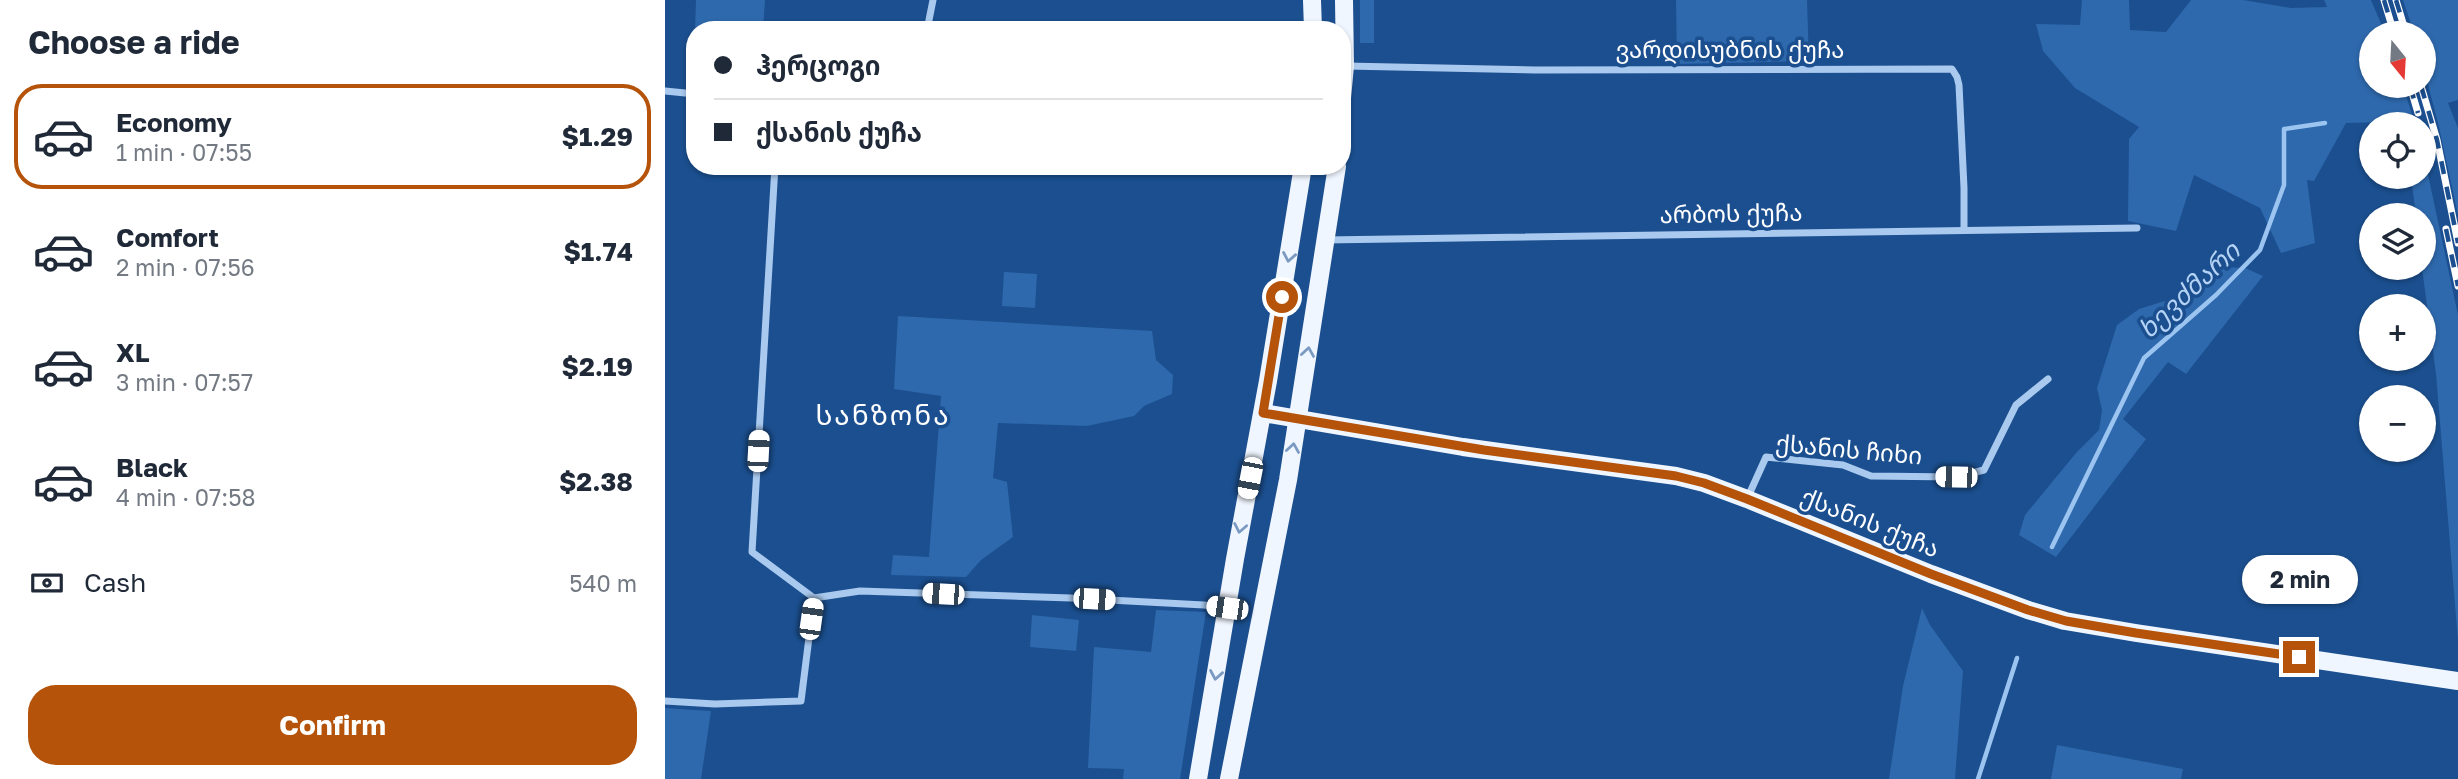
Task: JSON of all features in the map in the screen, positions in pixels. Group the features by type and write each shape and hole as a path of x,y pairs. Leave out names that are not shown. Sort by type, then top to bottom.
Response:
{"main road":[{"path":"1312,0 1313,21"},
{"path":"1343,0 1343,21"},
{"path":"1198,779 1263,413 1302,175"},
{"path":"1229,779 1298,419 1336,175"},
{"name":"ქსანის ქუჩა","path":"1263,413 1484,450 1676,476 1704,483 1931,574 2028,610 2066,621 2458,681"}],"street":[{"path":"929,21 933,0"},
{"name":"ვარდისუბნის ქუჩა","path":"1351,66 1535,70 1952,69 1959,85 1964,230"},
{"path":"665,91 686,93"},
{"path":"774,175 753,552 814,598 860,591 1163,602 1227,608"},
{"name":"არბოს ქუჩა","path":"1325,240 2137,228"},
{"name":"ქსანის ჩიხი","path":"1747,499 1766,457 1843,465 1871,476 1956,477 1984,470 2016,405 2048,379"},
{"path":"665,701 715,704 801,701 814,598"}],"shaded area":[{"path":"696,0 765,0 764,21 695,21"},
{"path":"1360,0 1374,0 1374,43 1360,43"},
{"path":"1676,0 1807,0 1809,61 1677,64"},
{"path":"2082,0 2129,0 2130,30 2166,32 2191,0 2243,0 2291,8 2327,7 2324,0 2371,0 2380,21 2359,21 2359,98 2407,98 2411,112 2359,112 2359,123 2346,123 2314,181 2307,180 2315,243 2281,253 2260,208 2194,175 2176,231 2128,221 2129,139 2139,127 2075,88 2043,51 2036,24 2080,25"},
{"path":"2403,0 2458,0 2458,100 2448,103 2458,128 2458,215 2432,98 2436,98 2436,21 2410,21"},
{"path":"2413,189 2431,189 2434,203 2414,203"},
{"path":"2436,212 2458,315 2458,641 2436,371 2436,294 2425,294 2424,280 2436,280"},
{"path":"2225,267 2245,268 2263,276 2186,374 2168,362 2123,419 2146,439 2056,557 2019,535 2025,515 2076,453 2099,430 2102,410 2097,388 2117,325 2139,309 2184,295 2197,279"},
{"path":"1004,272 1037,274 1035,308 1002,306"},
{"path":"898,316 1152,331 1156,360 1173,375 1172,394 1144,406 1134,416 1087,426 998,423 993,478 1007,482 1013,537 981,560 966,577 891,575 893,555 929,557 941,396 894,389"},
{"path":"1922,608 1930,625 1963,671 1955,779 1889,779 1903,686"},
{"path":"1156,610 1206,612 1180,779 1123,779 1124,769 1088,768 1094,647 1151,652"},
{"path":"1032,615 1079,620 1076,651 1030,647"},
{"path":"665,708 711,711 701,779 665,779"},
{"path":"2057,745 2183,769 2181,779 2051,779"}],"waterway":[{"name":"ხევძმარი","path":"2052,547 2144,358 2216,295 2260,250 2284,185 2284,129 2325,123"},
{"name":"ხევძმარი","path":"1978,779 2017,658"}],"railway":[{"path":"2384,0 2390,21"},
{"path":"2396,0 2402,21"},
{"path":"2414,98 2418,112"},
{"path":"2425,98 2437,140 2458,243"},
{"path":"2446,229 2458,286"}],"district":[{"name":"სანზონა","path":"883,415"}],"route":[{"path":"1282,297 1263,413 1484,450 1676,476 1747,499 1931,574 2028,610 2066,621 2299,657"}]}
